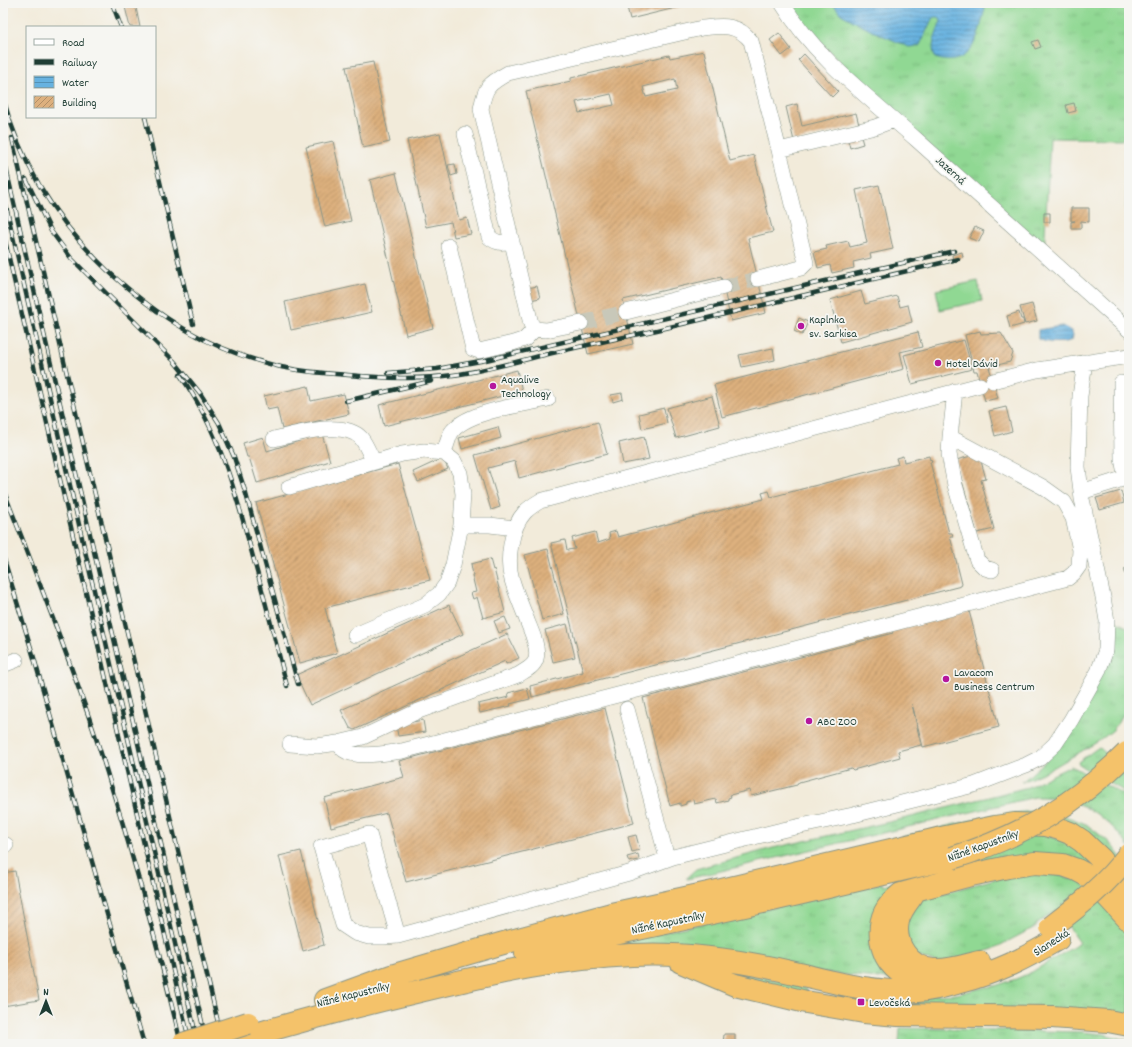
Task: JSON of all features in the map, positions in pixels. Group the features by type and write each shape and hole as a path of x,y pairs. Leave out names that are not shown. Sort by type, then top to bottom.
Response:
{"highway":[{"name":"Nižné Kapustníky","path":"224,1044 250,1029 326,1000 508,957 768,901 952,858 993,844 1029,828 1060,809 1089,788 1128,751"},
{"path":"326,1000 392,976 500,944 611,914 713,892 946,837 1015,824 1045,825 1070,833 1082,841 1101,859 1128,888"},
{"path":"918,889 900,915 897,932 898,940 903,952 913,962 926,969 934,970 955,968 995,957 1022,943 1054,933 1129,854"},
{"path":"958,983 923,982 904,975 894,967 886,955 881,934 882,920 885,911 894,900 902,894 1008,867 1035,863 1063,865 1090,877 1128,888"},
{"path":"1090,877 1129,920"},
{"name":"Slanecká","path":"663,954 738,962 798,974 845,986 870,990 896,992 937,989 1006,967 1030,955 1054,933 1098,908 1128,888"},
{"name":"Nižné Kapustníky","path":"183,1044 483,976 547,963 635,954 663,954"},
{"path":"663,954 735,985 806,1002 864,1012 898,1015 1052,1017 1108,1021 1129,1025"}],"lane":[{"name":"Jazerná","path":"782,3 792,20 829,63 1129,330"},
{"path":"580,323 546,330 535,329 531,324 482,109 484,93 494,81 508,73 702,28 717,26 734,27 745,33 751,41 806,263 801,268 758,279"},
{"path":"779,150 875,127 894,120"},
{"path":"465,134 489,237 496,242 502,243 512,241"},
{"path":"449,246 473,349 479,350 513,343 525,339 535,329"},
{"path":"626,312 724,287"},
{"path":"290,744 317,746 338,743 363,736 416,712 518,675 530,667 536,659 536,648 512,579 510,561 516,524 526,511 540,501 1038,370 1129,356"},
{"path":"398,936 369,834 321,847 343,925 355,933 369,937 384,938 398,936 629,873 667,858 966,787 1026,765 1040,758 1055,744 1071,720 1098,672 1106,650 1107,621 1081,492 1078,467 1080,396 1085,362"},
{"path":"1081,492 1127,477 1122,459 1121,383"},
{"path":"955,392 949,454 955,485 977,560 985,568 992,570"},
{"path":"444,454 451,433 462,423 482,414 548,399"},
{"path":"274,439 326,428 349,431 361,438 374,462"},
{"path":"950,436 1043,487 1064,502 1073,518 1080,550 1079,566 1068,578"},
{"path":"289,487 402,454 424,451 444,454 454,461 460,473 463,494 461,525 453,565 447,583 439,594 425,605 355,635"},
{"path":"461,525 490,525 515,528"},
{"path":"338,743 345,751 359,755 402,751 1068,578 1097,567"},
{"path":"627,709 667,858"}],"green space":[{"path":"782,3 1129,3 1129,212 1126,213 1127,139 1050,138 1044,254 911,134"},
{"path":"978,281 982,301 940,310 936,290"},
{"path":"1115,621 1129,628 1129,707 1113,730 1099,741 1051,769 1022,782 1048,759 1112,642"},
{"path":"1099,747 1123,770 1129,765 1129,794 1079,765 1078,762"},
{"path":"1071,766 1129,798 1129,847 1110,825 1100,816 1088,809 1076,803 1064,800 1050,797 1035,797 687,879 687,877 696,869 773,848 907,818 1028,787"},
{"path":"1032,811 1062,815 1086,824 1109,842 1129,867 1129,881 1081,830 901,837 993,815"},
{"path":"1032,832 1066,841 1097,865 905,883 897,980 588,949 882,883 883,886 955,868"},
{"path":"1047,872 1080,881 1129,928 1129,1017 862,1004 862,1000 957,994 992,987 1032,972 1080,943 1057,910 1036,924 1037,926 993,949 975,955 939,964 912,954 904,925 919,900 1009,875"},
{"path":"727,972 768,978 787,983 807,989 806,995"},
{"path":"900,1028 1083,1032 1104,1034 1129,1041 1129,1044 899,1044"}],"water":[{"path":"832,3 986,3 978,36 973,46 959,59 948,60 935,58 933,49 934,40 941,21 939,17 934,17 932,19 920,45 909,47 868,29 841,14"},
{"path":"1062,326 1071,331 1073,335 1072,340 1055,342 1038,339 1038,330"}],"building":[{"path":"124,3 135,3 140,26 130,26"},
{"path":"626,3 692,3 692,4 630,19"},
{"path":"779,33 791,49 782,56 770,40"},
{"path":"1038,40 1041,47 1035,49 1032,42"},
{"path":"704,51 730,161 754,155 773,232 748,238 766,313 731,321 721,277 623,300 633,344 588,354 526,91 571,81 571,78 669,55 670,58","holes":["675,79 677,90 646,97 643,87","611,94 614,105 579,113 576,102"]},
{"path":"804,54 838,91 832,97 798,60"},
{"path":"373,62 390,142 363,148 346,67"},
{"path":"1074,103 1076,111 1068,113 1066,105"},
{"path":"797,104 802,126 856,113 859,125 794,141 786,107"},
{"path":"440,133 459,220 467,218 471,234 454,237 451,222 426,227 407,140"},
{"path":"861,137 863,144 850,148 848,140"},
{"path":"333,141 351,221 325,227 306,147"},
{"path":"455,164 457,174 451,176 448,165"},
{"path":"396,173 433,328 406,335 370,180"},
{"path":"879,185 893,249 870,254 871,258 853,262 854,268 832,273 830,265 818,268 814,252 827,249 826,246 848,241 850,247 867,243 856,190"},
{"path":"1071,208 1089,208 1089,222 1081,221 1081,228 1071,228 1071,222 1075,221 1071,221"},
{"path":"1044,213 1050,213 1050,222 1044,222"},
{"path":"975,227 984,231 979,242 969,238"},
{"path":"962,252 963,257 953,260 952,255"},
{"path":"365,284 372,312 291,330 285,302"},
{"path":"537,286 540,298 530,300 528,288"},
{"path":"861,291 865,304 897,296 900,307 908,305 912,322 841,342 830,300"},
{"path":"1032,304 1037,321 1025,324 1020,307"},
{"path":"1019,312 1024,324 1010,328 1007,316"},
{"name":"Kaplnka sv. Sarkisa","path":"799,318 808,322 802,335 794,331"},
{"path":"980,331 981,334 1001,333 1013,353 1010,362 989,367 998,398 985,401 977,371 974,371 965,335"},
{"path":"918,332 922,347 900,352 904,369 722,417 714,385"},
{"path":"964,340 972,369 912,384 904,355"},
{"path":"773,348 775,360 742,367 739,355"},
{"path":"517,370 522,391 384,426 379,405"},
{"path":"308,386 311,401 344,394 349,414 282,429 277,408 267,410 264,396"},
{"path":"622,393 623,399 613,402 611,395"},
{"path":"712,396 720,426 676,438 667,408"},
{"path":"1006,407 1012,431 995,436 989,411"},
{"path":"664,408 667,423 642,429 639,414"},
{"path":"598,422 607,454 519,478 515,461 488,468 500,507 491,510 475,455"},
{"path":"498,427 501,438 462,449 459,438"},
{"path":"322,434 330,461 257,483 243,443 263,437 267,451"},
{"path":"644,437 649,459 623,464 619,443"},
{"path":"979,454 986,479 981,480 994,529 977,533 956,460"},
{"path":"903,456 904,462 929,456 930,460 931,459 932,462 930,462 949,533 952,533 953,536 950,536 962,584 961,586 532,697 530,686 583,672 551,543 565,540 567,550 575,549 572,538 595,532 598,543 610,539 609,533 616,531 618,537 764,499 762,493 769,491 771,497 898,464 896,458"},
{"path":"443,458 448,469 418,482 413,472"},
{"path":"398,464 430,580 325,608 337,653 300,663 256,503"},
{"path":"1121,491 1124,503 1100,510 1096,498"},
{"path":"548,549 564,614 542,620 525,555"},
{"path":"490,559 505,612 483,618 477,597 473,599 471,593 476,592 471,564"},
{"path":"1129,567 1129,585 1124,569"},
{"path":"449,605 463,634 310,705 296,675"},
{"path":"969,611 999,727 923,747 912,704 921,745 898,751 900,757 853,770 851,768 799,782 797,785 751,796 750,790 730,795 731,797 728,798 728,800 717,803 716,799 694,804 693,800 680,806 680,803 670,806 643,698 893,633 892,631"},
{"path":"505,617 510,629 499,633 494,621"},
{"path":"567,624 575,657 553,662 545,630"},
{"path":"507,634 519,658 506,664 505,661 354,730 350,728 341,710"},
{"path":"527,688 530,699 510,704 511,706 480,713 478,704 509,697 508,693"},
{"path":"605,708 634,823 406,882 387,813 331,827 324,798 404,777 399,761"},
{"path":"423,720 425,732 398,736 396,725"},
{"path":"636,835 640,850 632,852 628,837"},
{"path":"301,851 324,945 303,951 279,856"},
{"path":"638,854 639,860 629,862 627,857"},
{"path":"15,871 39,1000 3,1006 3,873"},
{"path":"724,1034 735,1034 735,1044 723,1044"}],"tunnel":[{"path":"724,287 758,279"},
{"path":"581,323 626,312"}],"railway":[{"path":"112,3 121,26"},
{"path":"3,98 20,146 43,191 72,232 107,270 146,303 186,330 229,351 252,359 295,370 400,378 427,378 465,373 657,330 958,259"},
{"path":"145,118 193,324"},
{"path":"12,138 223,1044"},
{"path":"3,155 207,1044"},
{"path":"26,179 51,231 71,258 174,361 200,393 219,423 234,457 246,494 298,684"},
{"path":"3,193 198,1044"},
{"path":"3,232 190,1044"},
{"path":"388,373 437,369 486,360 954,251"},
{"path":"180,375 194,396 216,440 233,486 247,533 287,686"},
{"path":"346,401 432,381"},
{"path":"3,489 63,644 96,738 142,890 181,1044"},
{"path":"3,556 34,658 144,1044"}],"place":[{"name":"Kaplnka sv. Sarkisa","path":"801,326"},
{"name":"Hotel Dávid","path":"938,363"},
{"name":"Aqualive Technology","path":"493,386"},
{"name":"Lavacom Business Centrum","path":"946,679"},
{"name":"ABC ZOO","path":"809,721"},
{"name":"Levočská","path":"861,1002"}]}
